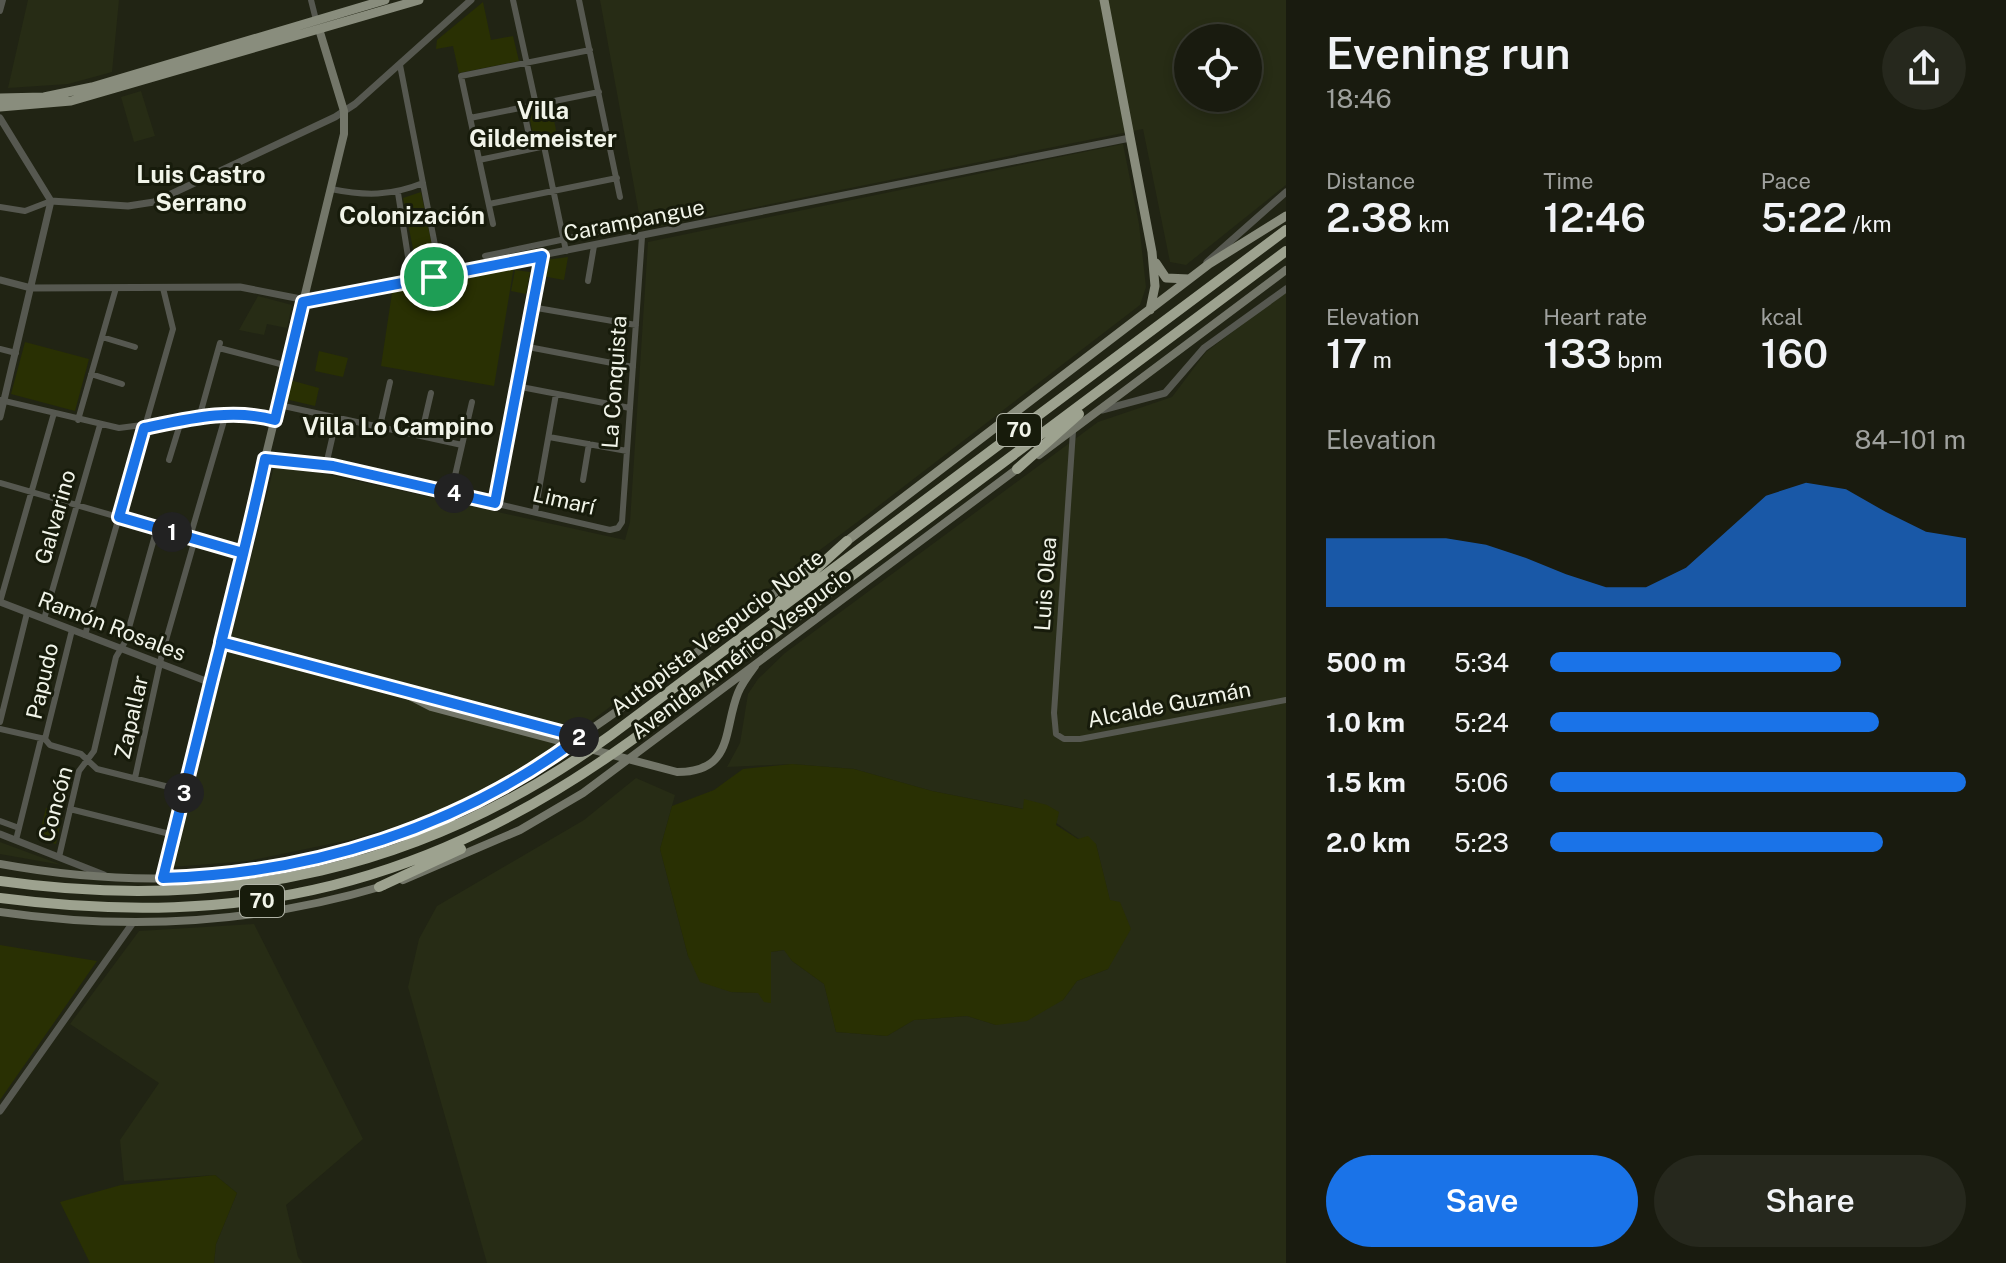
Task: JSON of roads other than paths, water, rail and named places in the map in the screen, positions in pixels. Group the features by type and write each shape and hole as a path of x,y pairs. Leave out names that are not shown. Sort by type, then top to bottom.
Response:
{"highway":[{"name":"Autopista Vespucio Norte","path":"0,881 132,893 260,884 319,873 386,854 498,806 581,756 1286,230"},
{"name":"Autopista Vespucio Norte","path":"0,898 130,910 190,909 275,899 343,884 399,867 510,819 624,746 1286,251"},
{"path":"1017,469 1115,380"},
{"path":"752,631 847,541"},
{"path":"378,842 498,806"},
{"path":"379,887 465,847 510,819"}],"main road":[{"path":"0,107 71,101 385,0"},
{"path":"0,98 44,97 92,87 318,24 419,0"},
{"path":"1104,0 1152,252 1155,286 1148,313"},
{"path":"163,878 344,134 344,111 318,24"},
{"name":"Avenida Américo Vespucio","path":"0,864 110,877 163,878 271,868 378,842 481,798 536,768 580,737 847,541 1192,278 1286,216"},
{"path":"1152,252 1165,277 1176,281 1192,278"},
{"name":"Avenida Américo Vespucio","path":"0,912 132,924 271,913 379,887 472,853 565,804 1017,469 1102,410 1286,270"},
{"path":"221,642 386,684 425,705 638,764 682,772 713,761 728,739 738,692 760,659"}],"street":[{"path":"0,11 3,0"},
{"path":"311,0 318,24"},
{"path":"0,207 25,211 51,201 128,206 154,202 344,111 471,0"},
{"path":"513,0 536,105"},
{"path":"579,0 620,197"},
{"path":"493,224 461,76 590,50"},
{"path":"400,65 441,276"},
{"path":"470,118 599,92"},
{"path":"523,107 532,149"},
{"path":"0,118 51,201 0,417"},
{"path":"479,160 607,133"},
{"name":"Carampangue","path":"0,280 31,288 247,287 303,302 1130,138"},
{"path":"544,146 566,251"},
{"path":"489,204 617,178"},
{"path":"331,189 364,195 398,193 423,183"},
{"name":"Avenida Américo Vespucio","path":"1192,278 1230,239 1286,192"},
{"path":"398,193 412,282"},
{"name":"Carampangue","path":"485,256 636,224"},
{"name":"La Conquista","path":"618,528 622,522 642,237"},
{"path":"588,281 594,246"},
{"path":"495,503 542,256"},
{"path":"78,420 116,288"},
{"path":"85,635 174,326 163,288"},
{"name":"Avenida Américo Vespucio","path":"1102,410 1163,394 1200,351 1286,289"},
{"path":"531,307 636,325"},
{"path":"102,337 135,347"},
{"path":"199,418 219,346 288,366"},
{"path":"523,346 633,367"},
{"path":"0,349 16,353"},
{"path":"91,374 122,384"},
{"path":"380,426 390,382"},
{"path":"516,386 630,408"},
{"path":"421,436 431,393"},
{"path":"535,512 556,394"},
{"path":"2,401 100,425 144,428 226,414 251,414 275,420"},
{"path":"451,493 472,402"},
{"path":"279,405 462,445"},
{"path":"0,602 54,413"},
{"name":"Zapallar","path":"135,778 161,664 226,414"},
{"path":"326,465 337,417"},
{"path":"169,460 181,421"},
{"name":"Galvarino","path":"44,619 100,425"},
{"name":"Luis Olea","path":"1059,737 1054,728 1054,713 1073,431"},
{"path":"549,437 627,451"},
{"path":"583,480 589,444"},
{"name":"Limarí","path":"265,459 326,465 610,530 618,528"},
{"path":"0,483 243,553"},
{"name":"Concón","path":"59,857 79,771 94,751 157,528"},
{"name":"Ramón Rosales","path":"0,602 211,683"},
{"path":"0,722 27,613"},
{"name":"Papudo","path":"16,840 72,630"},
{"path":"386,684 580,737"},
{"name":"Alcalde Guzmán","path":"1059,737 1080,739 1286,700"},
{"path":"0,729 43,739 50,745 78,752 97,769 185,791"},
{"path":"70,809 174,835"},
{"path":"0,821 19,828"},
{"path":"0,834 110,877"},
{"path":"0,1111 132,924"}],"district":[{"name":"Villa Gildemeister","path":"543,125"},
{"name":"Luis Castro Serrano","path":"201,189"},
{"name":"Colonización","path":"412,216"},
{"name":"Villa Lo Campino","path":"398,427"}]}
